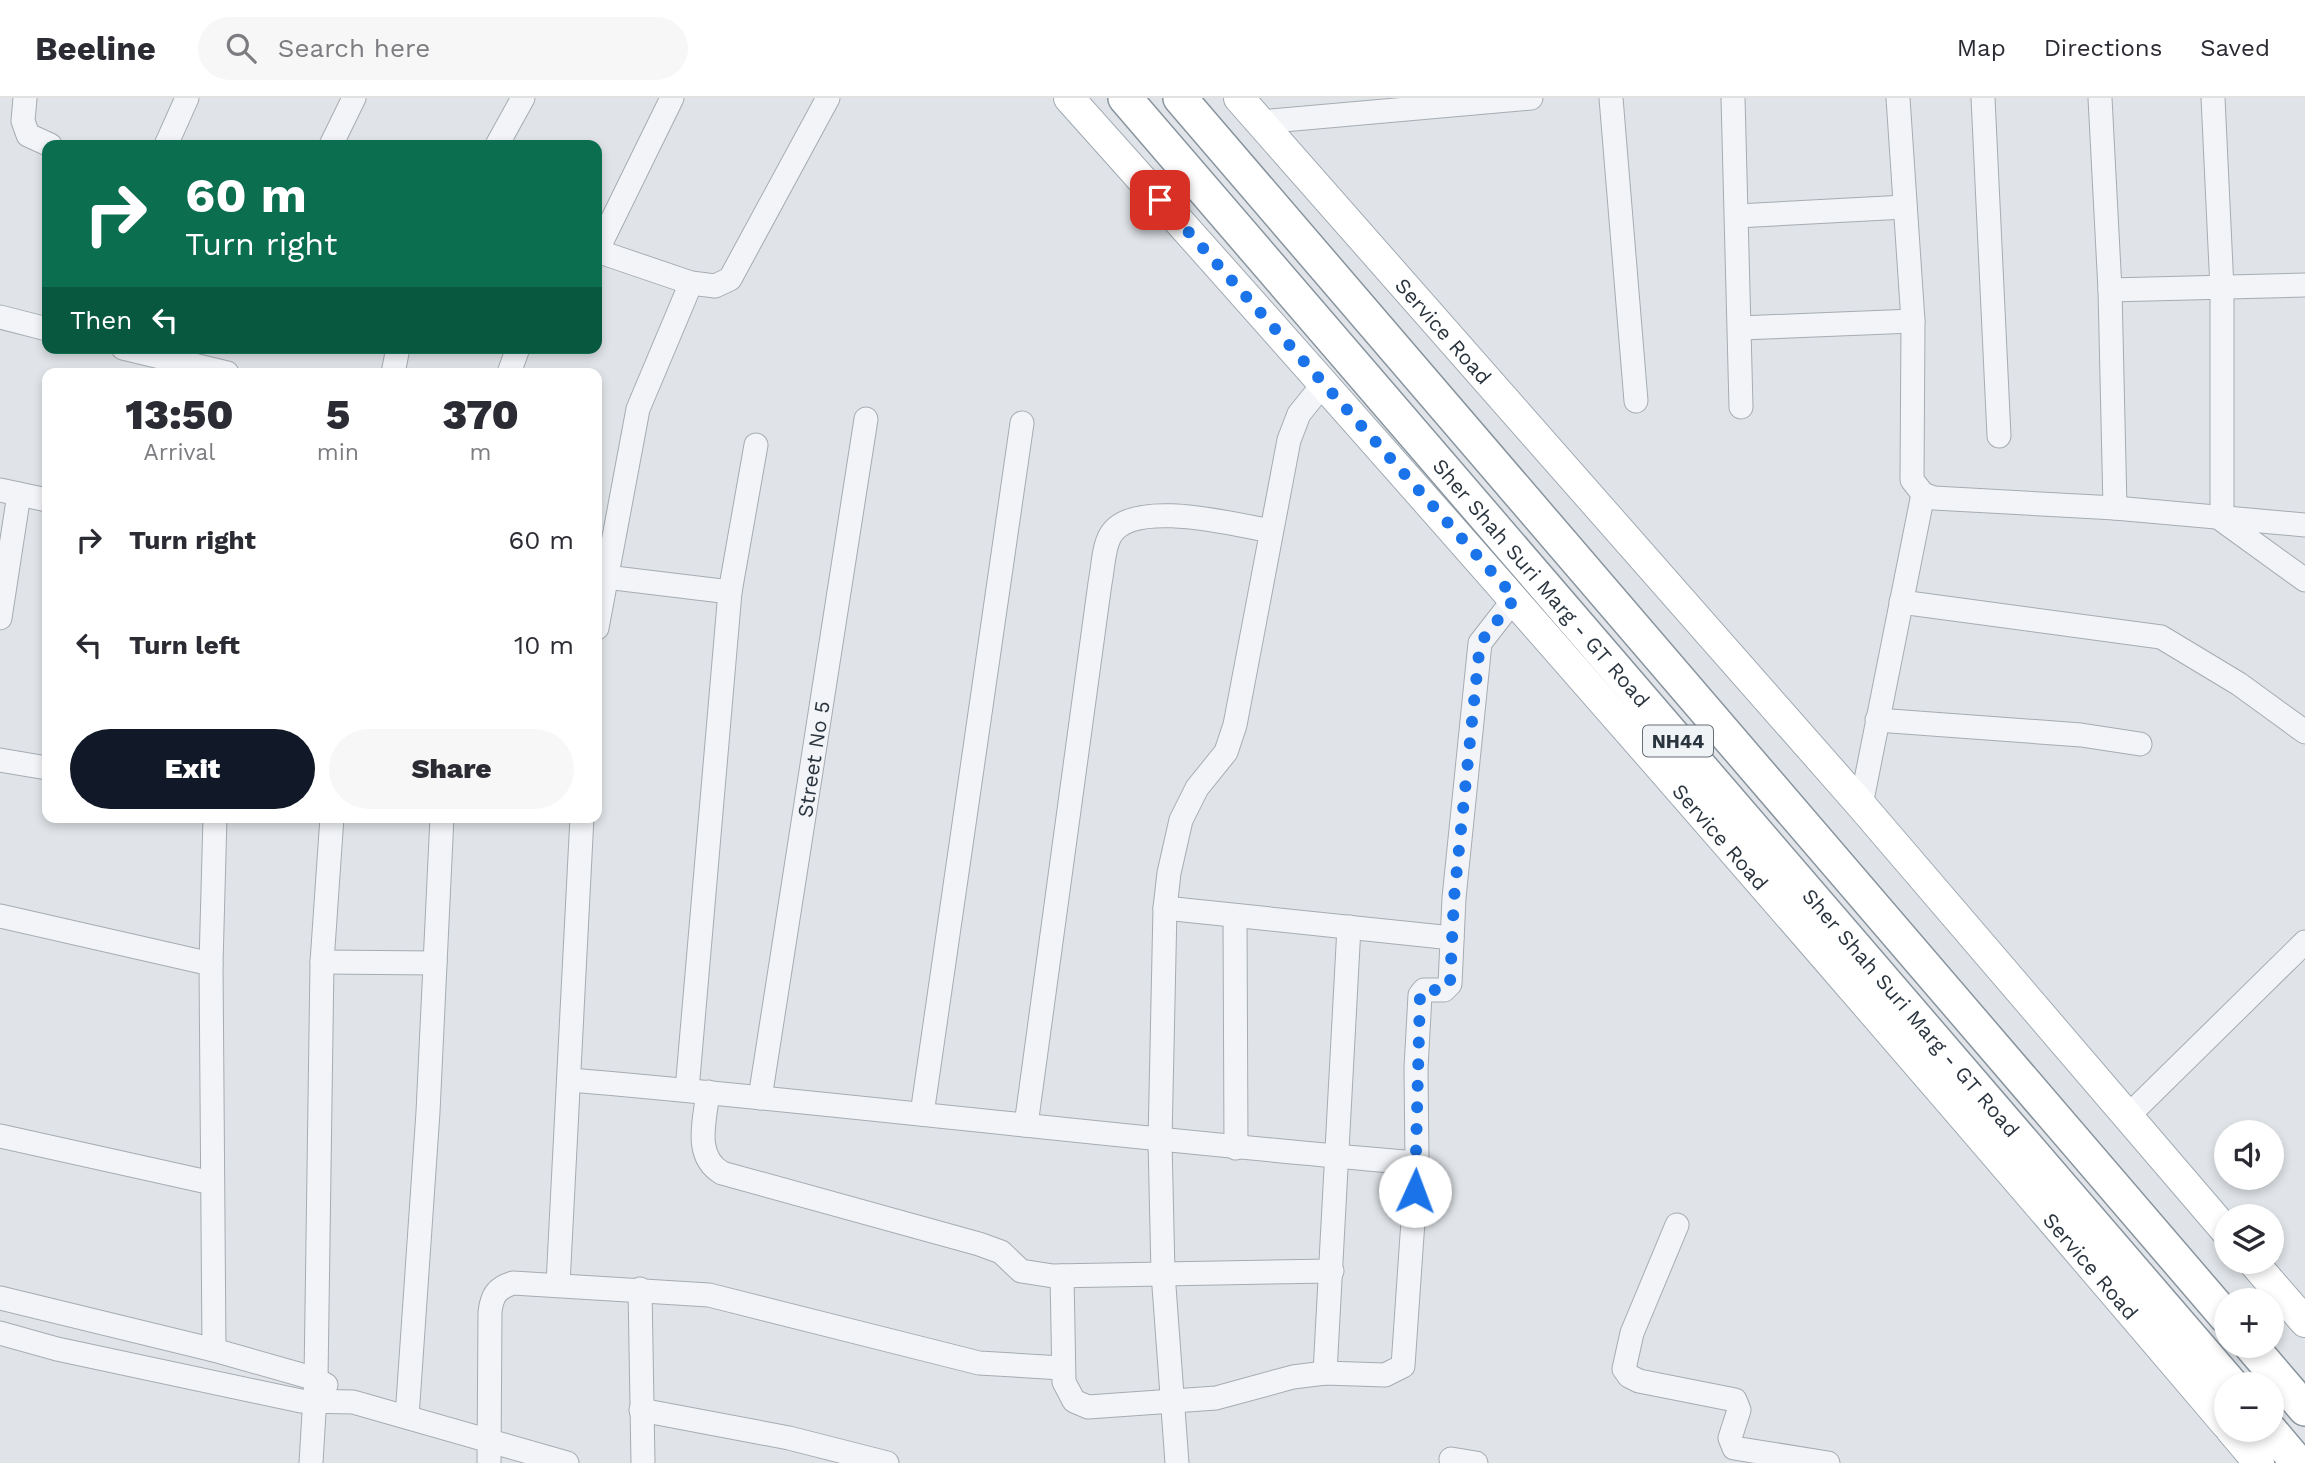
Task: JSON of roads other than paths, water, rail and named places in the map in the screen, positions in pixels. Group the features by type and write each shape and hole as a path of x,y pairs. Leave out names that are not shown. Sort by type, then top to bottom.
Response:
{"highway":[{"name":"Sher Shah Suri Marg - GT Road","path":"1125,98 2221,1372"},
{"name":"Sher Shah Suri Marg - GT Road","path":"1180,98 2214,1303"},
{"path":"2261,1358 2302,1403"},
{"path":"2280,1442 2298,1463"}],"main road":[{"name":"Service Road","path":"1069,98 1515,598 1857,990 2214,1410"},
{"name":"Service Road","path":"1239,98 1861,805 2214,1217"},
{"path":"2264,1274 2304,1320"},
{"path":"2241,1442 2259,1463"}],"street":[{"path":"25,98 23,121 28,135 42,141"},
{"path":"168,140 187,98"},
{"path":"333,140 354,98"},
{"path":"500,140 523,98"},
{"path":"602,241 672,98"},
{"path":"602,253 691,282 715,286 730,279 828,98"},
{"path":"1260,122 1519,98"},
{"path":"1611,98 1636,401"},
{"path":"1733,98 1741,407"},
{"path":"1898,98 1913,321 1912,480 1923,494 1934,498 2115,508 2222,520 2305,525"},
{"path":"1983,98 2000,436"},
{"path":"2100,98 2115,508"},
{"path":"2213,98 2222,289 2222,520"},
{"path":"1737,216 1905,207"},
{"path":"602,600 638,409 691,282"},
{"path":"2109,290 2305,285"},
{"path":"0,317 42,328"},
{"path":"1740,328 1913,321"},
{"path":"142,354 186,368"},
{"path":"1177,1463 1163,1273 1160,1141 1165,908 1169,873 1181,820 1197,788 1226,752 1235,725 1289,440 1308,399 1324,383"},
{"name":"Street No 5","path":"760,1098 866,419"},
{"path":"922,1114 1022,423"},
{"path":"756,445 730,592 697,1091 703,1148 713,1168 722,1173 979,1244 1001,1252 1021,1271 1036,1276 1332,1271"},
{"path":"0,618 10,492 42,499"},
{"path":"1861,805 1923,494"},
{"path":"1026,1125 1100,583 1110,536 1124,522 1152,516 1184,516 1271,531"},
{"path":"2222,520 2305,580"},
{"path":"606,577 730,592"},
{"path":"1062,1276 1062,1368 1068,1393 1074,1401 1088,1408 1216,1398 1293,1377 1325,1373 1385,1375 1403,1366 1417,1163 1416,1068 1420,995 1424,990 1444,990 1449,986 1480,643 1515,598"},
{"path":"1901,602 2161,637 2239,684 2305,732"},
{"path":"1877,720 2068,734 2140,744"},
{"path":"0,760 42,767"},
{"path":"214,1350 211,964 215,823"},
{"path":"311,1463 322,962 332,823"},
{"path":"407,1417 420,1245 442,823"},
{"path":"558,1284 571,1080 582,823"},
{"path":"1165,908 1452,938"},
{"path":"0,916 211,964"},
{"path":"1235,916 1236,1148"},
{"path":"1325,1373 1349,927"},
{"path":"2127,1117 2305,942"},
{"path":"322,962 435,963"},
{"path":"571,1080 922,1114 1160,1141 1417,1163"},
{"path":"0,1136 212,1183"},
{"path":"1677,1225 1632,1333 1624,1369 1629,1376 1639,1381 1735,1400 1739,1410 1730,1438 1734,1448 1828,1463"},
{"path":"488,1452 492,1297 500,1287 513,1283 709,1295 979,1363 1062,1368"},
{"path":"640,1289 643,1463"},
{"path":"0,1298 214,1350 314,1390 407,1417 488,1452 567,1463"},
{"path":"0,1333 57,1349 314,1390"},
{"path":"641,1410 789,1438 887,1463"},
{"path":"1451,1459 1476,1463"}]}
